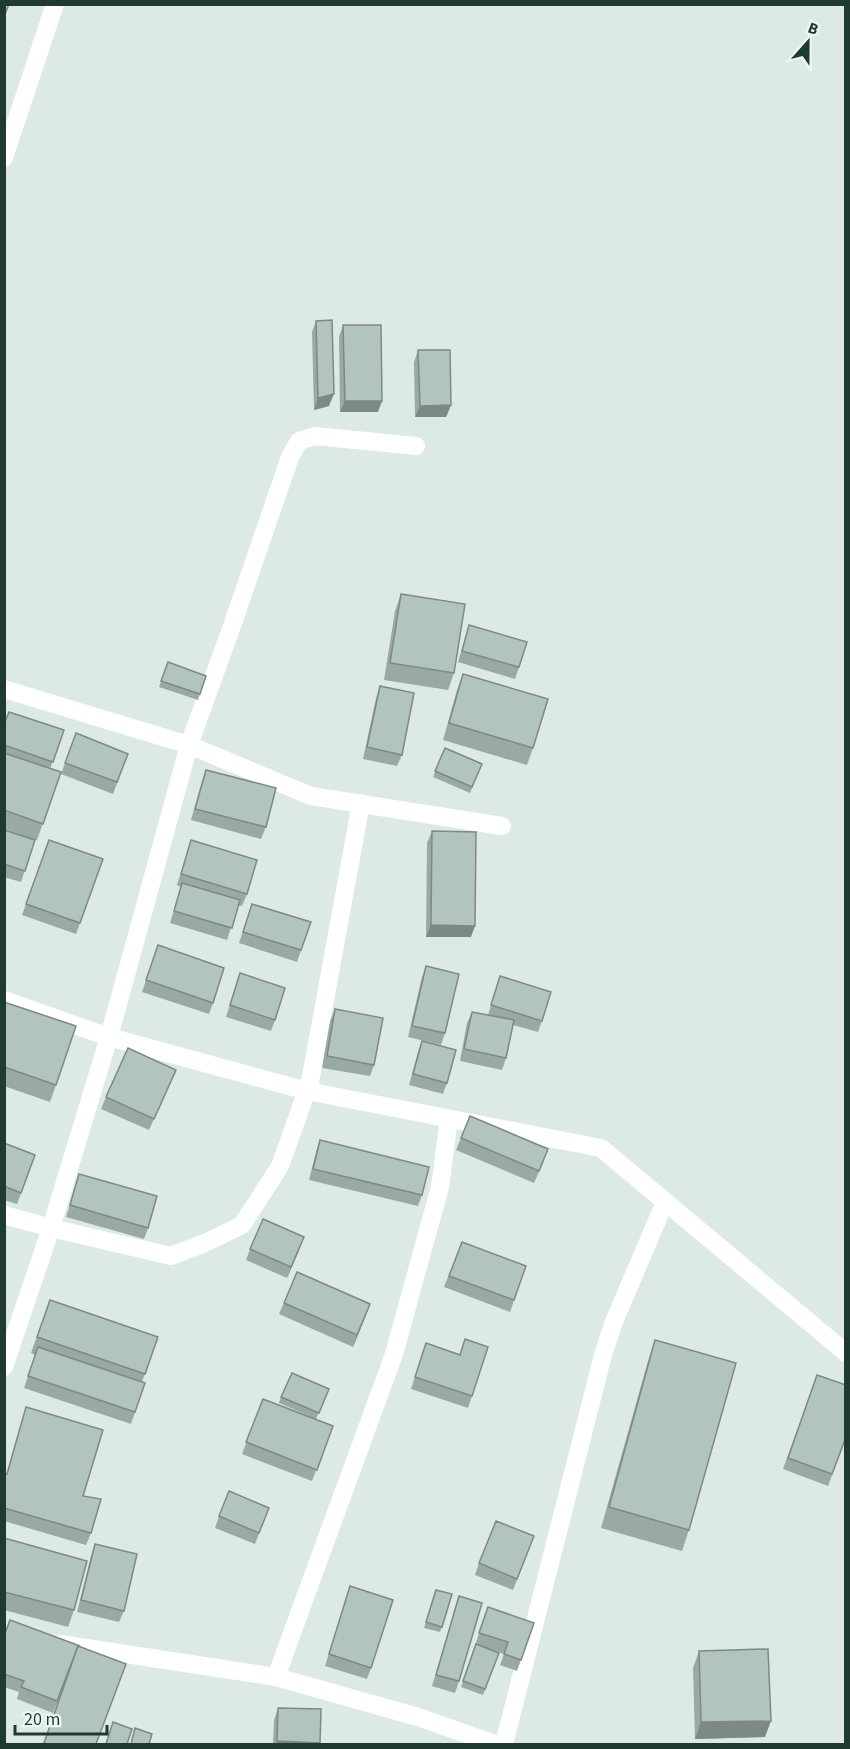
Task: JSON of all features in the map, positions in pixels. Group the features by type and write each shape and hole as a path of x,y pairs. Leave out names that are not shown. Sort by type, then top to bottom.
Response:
{"street":[{"path":"4,158 55,4"},
{"path":"4,1367 51,1228 109,1037 189,745 290,457 299,441 315,436 416,446"},
{"path":"4,688 189,745 311,796 502,826"},
{"path":"4,1215 171,1256 242,1225 280,1166 310,1082 361,804"},
{"path":"4,1000 109,1037 307,1091 601,1148 846,1353"},
{"path":"276,1677 394,1354 440,1187 449,1119"},
{"path":"504,1744 603,1355 613,1323 665,1202"},
{"path":"38,1637 61,1645 276,1677 418,1716 495,1744"}],"building":[{"path":"4,4 9,4 4,17"},
{"path":"332,320 334,394 318,398 316,321"},
{"path":"343,325 381,325 382,401 345,401"},
{"path":"418,350 450,350 451,405 420,406"},
{"path":"401,594 465,604 454,673 390,663"},
{"path":"469,625 527,642 519,667 462,651"},
{"path":"168,662 206,676 200,694 161,681"},
{"path":"463,674 548,699 533,748 449,723"},
{"path":"380,686 414,693 402,755 367,747"},
{"path":"9,712 64,730 53,762 4,745 4,724"},
{"path":"76,733 128,754 117,782 65,763"},
{"path":"445,748 482,764 472,787 435,771"},
{"path":"4,753 61,772 43,824 4,810"},
{"path":"206,770 276,788 266,827 195,809"},
{"path":"4,830 35,840 25,871 4,864"},
{"path":"432,831 476,832 475,926 431,925"},
{"path":"49,840 103,859 80,923 26,904"},
{"path":"191,840 257,860 247,894 181,874"},
{"path":"182,883 240,900 232,928 174,911"},
{"path":"252,904 311,922 301,950 243,932"},
{"path":"158,945 224,968 213,1003 146,980"},
{"path":"426,966 459,974 445,1033 412,1026"},
{"path":"240,973 285,988 275,1020 230,1005"},
{"path":"500,976 551,992 542,1021 491,1005"},
{"path":"4,1002 76,1026 56,1085 4,1067"},
{"path":"335,1009 383,1018 374,1065 327,1056"},
{"path":"472,1012 514,1020 506,1058 464,1049"},
{"path":"422,1041 456,1050 447,1083 413,1074"},
{"path":"128,1048 176,1070 154,1119 106,1097"},
{"path":"470,1116 548,1149 539,1171 461,1138"},
{"path":"320,1140 429,1167 422,1195 313,1169"},
{"path":"4,1143 35,1155 21,1193 4,1186"},
{"path":"79,1174 157,1196 148,1228 70,1205"},
{"path":"263,1219 304,1237 291,1267 250,1249"},
{"path":"462,1242 526,1266 514,1300 449,1276"},
{"path":"297,1272 370,1304 357,1335 284,1303"},
{"path":"50,1300 158,1337 145,1374 37,1337"},
{"path":"465,1339 488,1347 472,1396 415,1377 426,1343 460,1355"},
{"path":"655,1340 736,1363 689,1530 609,1507"},
{"path":"38,1347 145,1383 135,1412 28,1376"},
{"path":"292,1373 329,1389 319,1413 281,1397"},
{"path":"817,1375 846,1385 846,1437 832,1474 788,1458"},
{"path":"263,1399 333,1426 317,1470 246,1442"},
{"path":"26,1407 103,1430 83,1496 101,1499 91,1533 4,1508 4,1473 7,1474"},
{"path":"229,1491 269,1508 259,1533 219,1516"},
{"path":"496,1521 534,1536 517,1579 479,1563"},
{"path":"4,1538 87,1561 74,1610 4,1592"},
{"path":"95,1544 137,1554 124,1611 81,1600"},
{"path":"350,1586 393,1600 371,1668 329,1654"},
{"path":"436,1590 452,1594 442,1627 426,1622"},
{"path":"459,1596 482,1603 459,1681 436,1675"},
{"path":"488,1607 534,1623 521,1660 504,1654 508,1642 479,1633"},
{"path":"10,1620 80,1646 78,1646 57,1701 21,1687 24,1681 4,1674 4,1636"},
{"path":"476,1644 499,1653 485,1689 463,1681"},
{"path":"78,1646 126,1664 96,1744 44,1743"},
{"path":"768,1649 771,1721 701,1722 699,1651"},
{"path":"278,1708 321,1709 320,1743 277,1741"},
{"path":"113,1722 132,1729 127,1744 106,1744"},
{"path":"135,1728 152,1734 149,1744 131,1744"}]}
